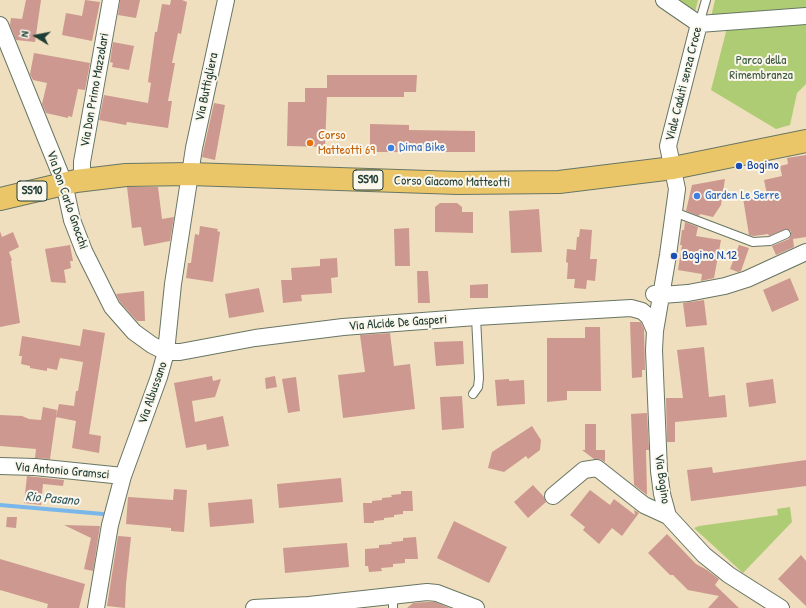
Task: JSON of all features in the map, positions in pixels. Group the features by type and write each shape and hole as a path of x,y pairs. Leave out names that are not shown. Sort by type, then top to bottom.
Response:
{"main road":[{"name":"Corso Giacomo Matteotti","path":"0,199 73,181 126,175 190,174 458,183 552,182 673,168 806,141"}],"street":[{"name":"Via Don Primo Mazzolari","path":"73,181 82,162 111,0"},
{"name":"Via Buttigliera","path":"190,174 194,148 226,0"},
{"path":"664,0 699,24 806,16"},
{"name":"Viale Caduti senza Croce","path":"673,168 668,146 699,24"},
{"name":"Via Don Carlo Gnocchi","path":"0,25 73,181 72,220 84,250 112,307 134,332 152,345 166,352"},
{"path":"673,168 677,189 674,212"},
{"name":"Via Albussano","path":"96,608 110,525 123,476 160,377 166,352 173,284 190,174"},
{"name":"Via Alcide De Gasperi","path":"166,352 180,352 255,338 343,327 476,317 631,308 644,304 658,295 664,273 674,212"},
{"path":"658,295 688,293 725,286 746,279 806,252"},
{"name":"Via Bogino","path":"658,295 654,350 659,471 662,494 668,516 704,555 729,575 781,608"},
{"name":"Via Alcide De Gasperi","path":"631,308 642,311 649,317 655,331"},
{"name":"Via Antonio Gramsci","path":"0,466 35,467 123,476"},
{"path":"553,496 584,470 597,468 644,505 668,516"},
{"path":"254,608 393,602 427,592 437,593 476,608"}],"lane":[{"name":"Viale Caduti senza Croce","path":"699,24 706,0"},
{"path":"674,212 753,242 770,241 786,234"},
{"path":"473,394 478,387 479,378 476,317"}],"green space":[{"path":"677,0 698,0 695,12"},
{"path":"715,0 806,0 806,10 711,17"},
{"name":"Parco della Rimembranza","path":"806,23 806,84 797,93 790,125 776,129 711,90 727,28"},
{"path":"790,507 792,522 743,573 694,528 699,526 778,515 777,509"}],"building":[{"path":"26,0 41,0 35,42 16,40 10,25 11,18 22,19"},
{"path":"85,0 100,2 92,41 62,35 66,13 82,16"},
{"path":"120,0 140,0 136,18 118,15"},
{"path":"171,0 182,0 187,2 181,34 178,33 172,63 175,63 168,101 172,101 168,128 127,122 126,125 99,120 104,95 148,103 151,83 148,82 155,32 157,32 162,4 170,5"},
{"path":"113,42 134,46 129,70 112,67 113,63 110,62"},
{"path":"34,53 90,63 85,90 78,89 72,117 68,116 68,118 46,113 42,104 47,83 33,80 30,74"},
{"path":"327,75 417,75 416,92 404,92 404,97 327,97 327,95 325,147 287,146 288,102 305,102 305,88 327,88"},
{"path":"214,103 225,105 215,160 202,157"},
{"path":"370,124 409,125 409,130 475,131 475,152 370,152"},
{"path":"806,155 806,237 793,239 794,247 776,255 772,246 789,239 791,231 786,229 769,236 768,234 754,236 749,235 743,198 767,194 764,180 782,176 780,166 788,164 787,158"},
{"path":"725,179 721,205 713,217 700,214 699,216 686,211 692,185"},
{"path":"127,187 158,187 162,219 174,217 170,241 144,246 141,227 132,228"},
{"path":"440,203 457,203 462,207 462,212 473,212 473,233 435,232 435,207"},
{"path":"539,209 542,252 511,253 509,211"},
{"path":"685,222 698,227 696,236 721,240 714,278 701,281 702,274 678,270 682,245 680,245 682,230 684,230"},
{"path":"200,226 218,229 217,231 220,232 213,282 186,278 188,263 191,263 195,234 199,235"},
{"path":"409,228 410,266 395,266 394,229"},
{"path":"580,229 592,230 590,259 597,259 595,281 587,280 586,289 574,288 575,279 567,279 567,249 576,250 577,237 579,237"},
{"path":"0,231 2,237 13,232 19,247 9,252 12,260 20,323 0,327"},
{"path":"70,245 73,261 70,261 71,268 64,270 66,283 51,282 45,249"},
{"path":"739,245 749,248 741,271 738,272 730,269"},
{"path":"337,258 338,277 331,278 332,293 301,295 302,301 283,303 281,280 292,280 291,268 320,266 320,259"},
{"path":"417,271 428,271 430,303 418,303"},
{"path":"790,278 799,300 772,312 763,290"},
{"path":"488,284 488,298 470,298 470,285"},
{"path":"259,288 264,312 229,318 225,294"},
{"path":"144,291 145,321 137,321 120,302 116,294"},
{"path":"704,300 707,325 686,327 683,303"},
{"path":"630,322 641,322 644,329 645,370 642,370 642,377 632,378"},
{"path":"585,327 600,327 601,391 567,391 567,400 547,402 547,338 585,338"},
{"path":"83,329 105,333 89,434 101,436 99,453 72,448 76,421 56,417 59,404 74,406 83,362 60,358 57,370 47,368 47,371 30,368 30,366 21,364 22,356 19,356 22,336 80,346"},
{"path":"390,333 394,366 410,364 415,409 343,418 338,375 365,372 360,335"},
{"path":"463,341 464,364 436,366 434,342"},
{"path":"704,347 709,397 725,395 727,417 675,422 675,442 667,442 666,398 683,398 677,350"},
{"path":"212,376 213,381 221,379 215,397 192,401 195,422 223,416 229,446 207,450 206,444 186,448 174,383"},
{"path":"275,376 277,387 266,389 265,378"},
{"path":"296,377 300,411 288,413 282,379"},
{"path":"509,379 509,381 524,380 525,404 497,406 495,380"},
{"path":"773,379 776,403 749,407 746,383"},
{"path":"462,396 464,428 442,430 440,397"},
{"path":"43,407 57,410 50,459 35,458 36,449 0,446 0,415 22,416 29,419 41,420"},
{"path":"647,413 649,450 646,450 647,495 634,485 631,414"},
{"path":"585,424 596,424 596,450 605,450 605,462 600,459 594,459 582,450 585,450"},
{"path":"532,426 541,440 540,450 528,459 526,456 504,472 488,468 492,452"},
{"path":"806,460 806,486 691,501 687,470 712,467 713,473"},
{"path":"27,476 64,480 63,486 43,484 41,505 24,503"},
{"path":"341,478 343,502 279,508 277,484"},
{"path":"533,485 544,497 546,502 528,518 514,502"},
{"path":"174,489 187,490 184,532 171,531 171,528 126,524 128,497 173,500"},
{"path":"590,490 610,505 614,499 635,515 634,510 639,513 622,536 612,528 599,544 583,530 585,527 570,515"},
{"path":"401,491 412,491 413,511 403,511 403,514 384,518 384,520 374,521 374,523 364,523 363,503 372,503 372,501 382,500 382,498 392,497 391,495 401,494"},
{"path":"252,499 254,523 210,527 208,503"},
{"path":"7,517 17,517 16,528 6,527"},
{"path":"454,521 507,547 489,583 437,558"},
{"path":"64,525 100,526 93,571 84,569 91,538"},
{"path":"667,534 696,564 719,579 715,585 739,608 708,608 719,596 688,590 673,575 670,575 648,553"},
{"path":"118,536 131,537 125,608 107,606"},
{"path":"416,537 418,559 405,559 405,563 393,564 393,567 381,568 382,571 369,572 368,566 365,566 365,549 379,548 379,545 403,541 403,538"},
{"path":"347,543 349,567 285,573 283,548"},
{"path":"801,555 806,561 806,606 778,579"},
{"path":"0,559 85,584 79,608 47,608 48,604 0,590"},
{"path":"435,602 450,608 407,608 413,603"}],"waterway":[{"name":"Rio Pasano","path":"0,505 103,514"}],"place":[{"name":"Corso Matteotti 69","path":"310,143"},
{"name":"Dima Bike","path":"391,148"},
{"name":"Bogino","path":"739,166"},
{"name":"Garden Le Serre","path":"697,196"},
{"name":"Bogino N.12","path":"674,256"}]}
